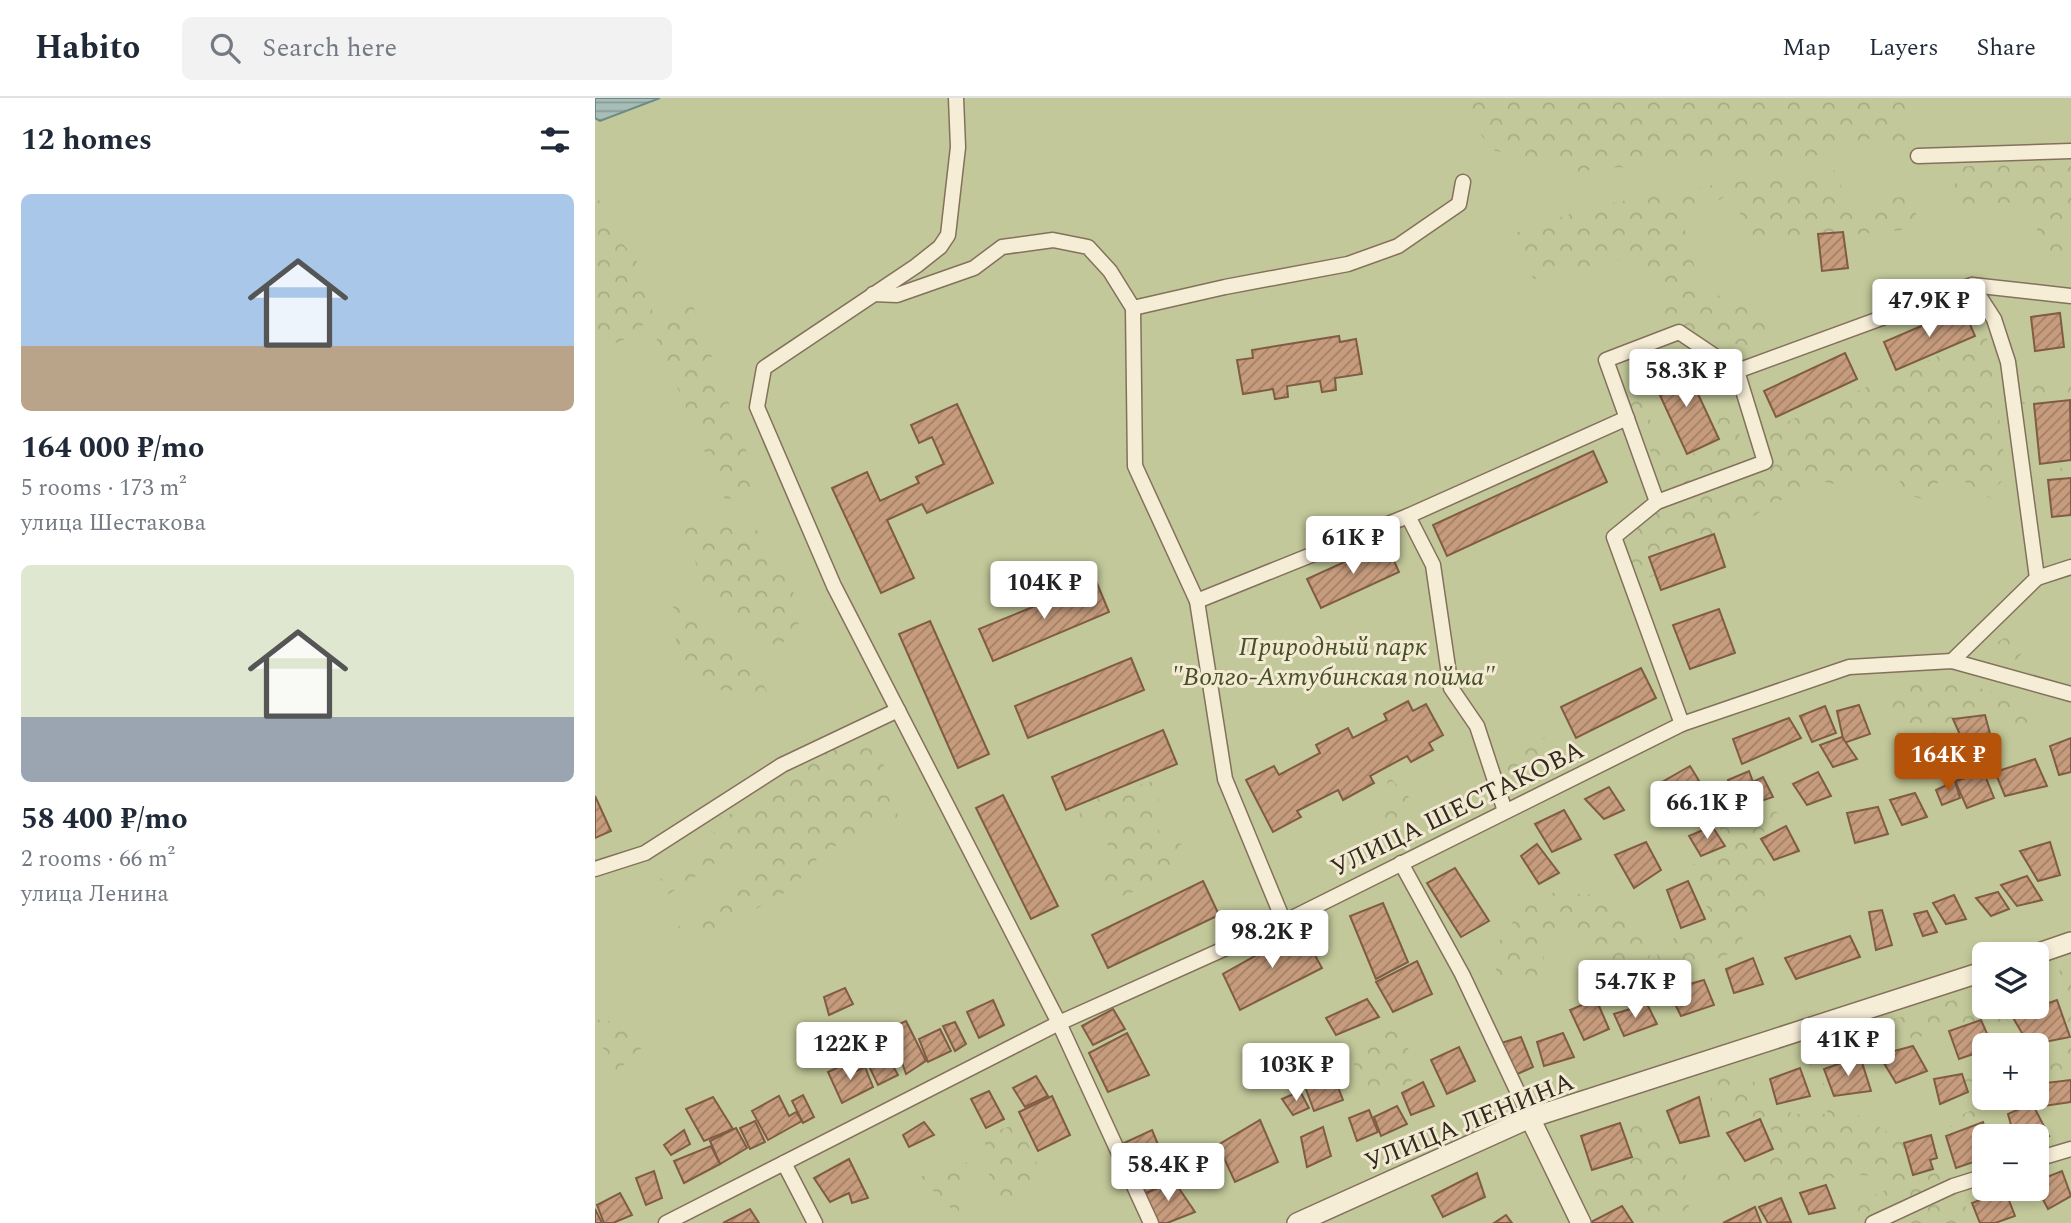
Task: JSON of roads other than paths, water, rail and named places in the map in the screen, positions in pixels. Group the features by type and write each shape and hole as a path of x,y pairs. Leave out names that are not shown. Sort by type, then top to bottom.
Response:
{"street":[{"path":"956,98 958,147 948,235 940,247 916,265 764,368 757,407 834,586 1059,1023 1151,1223"},
{"path":"1918,156 2071,150"},
{"path":"1133,308 1225,287 1348,264 1398,246 1458,204 1463,182"},
{"path":"873,295 897,295 974,268 1002,247 1053,240 1088,247 1110,271 1133,308 1135,466 1197,601 1225,779 1284,922"},
{"path":"1737,371 1972,285 2071,296"},
{"path":"1972,285 1994,319 2008,362 2037,578"},
{"path":"1657,502 1606,360 1679,331 1737,371 1765,463 1657,502 1614,537 1682,724"},
{"path":"1197,601 1408,516 1627,418"},
{"path":"1408,516 1433,565 1451,688 1477,726 1505,811"},
{"path":"1952,661 2037,578 2071,567"},
{"name":"УЛИЦА ШЕСТАКОВА","path":"666,1223 1059,1023 1284,922 1682,724 1849,667 1952,661 2071,694"},
{"path":"595,869 645,853 782,765 898,710"},
{"path":"1401,863 1462,974 1581,1223"},
{"path":"2049,950 2071,943"},
{"name":"УЛИЦА ЛЕНИНА","path":"1297,1223 1530,1118 1972,975"},
{"path":"2049,1155 2071,1149"},
{"path":"784,1163 815,1223"},
{"path":"1873,1223 1953,1186 1972,1180"}],"water":[{"path":"595,98 660,98 600,121 595,118"}],"park label":[{"name":"Природный парк \"Волго-Ахтубинская пойма\"","path":"1333,661"}]}
